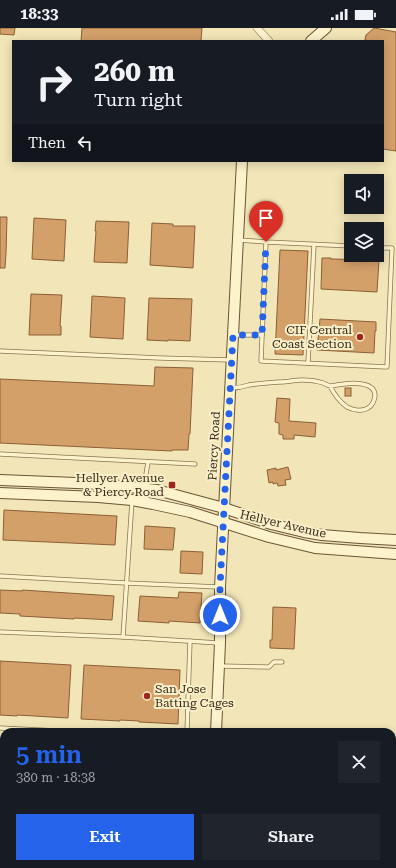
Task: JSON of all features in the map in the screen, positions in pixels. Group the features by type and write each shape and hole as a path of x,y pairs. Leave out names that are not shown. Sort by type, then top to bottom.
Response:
{"main road":[{"path":"312,40 326,28"},
{"name":"Piercy Road","path":"216,728 220,644 220,587 242,162"},
{"name":"Hellyer Avenue","path":"0,480 101,484 143,488 169,493 224,508 271,524 322,535 396,540"},
{"name":"Hellyer Avenue","path":"0,493 132,500 190,512 269,537 315,548 396,554"}],"street":[{"path":"257,28 268,40"}],"lane":[{"path":"238,239 266,242 344,246"},
{"path":"266,242 261,361 387,367 392,248 384,248"},
{"path":"308,363 314,244"},
{"path":"233,335 262,335"},
{"path":"0,351 232,360"},
{"path":"230,388 301,380 322,382 330,386 347,383 362,384 373,390 375,395 374,401 370,407 363,410 351,409 344,405 330,386"},
{"path":"0,454 195,464"},
{"path":"143,488 148,462"},
{"path":"123,637 132,500"},
{"path":"0,576 220,587"},
{"path":"0,632 123,637 220,644"},
{"path":"187,728 190,641"},
{"path":"219,666 270,667 274,662 282,662"}],"building":[{"path":"0,28 15,28 14,35 0,34"},
{"path":"82,28 202,28 201,40 81,40"},
{"path":"374,28 396,32 396,151 384,149 384,40 365,40 366,35"},
{"path":"0,217 7,217 5,268 0,268"},
{"path":"34,218 66,220 64,261 32,259"},
{"path":"96,221 129,222 127,263 94,262"},
{"path":"152,223 173,224 173,226 195,226 193,268 150,265"},
{"path":"280,250 308,251 303,355 275,354"},
{"path":"322,258 344,259 344,262 379,262 377,292 321,289"},
{"path":"31,294 62,295 60,326 61,335 29,335"},
{"path":"92,296 125,298 123,339 90,337"},
{"path":"149,298 192,299 190,341 147,340"},
{"path":"320,319 376,322 374,353 317,350"},
{"path":"155,367 193,368 188,450 172,451 0,443 0,379 154,386"},
{"path":"345,388 351,388 351,396 345,396"},
{"path":"277,398 290,399 289,421 316,423 315,437 294,435 294,439 283,439 283,435 279,434 279,423 275,422"},
{"path":"288,467 291,479 285,480 286,485 278,486 277,483 269,483 267,470 276,468 276,470"},
{"path":"4,510 117,516 115,545 3,540"},
{"path":"145,526 175,528 173,550 144,549"},
{"path":"181,551 203,552 202,574 180,573"},
{"path":"0,590 114,596 112,620 20,616 20,614 0,613"},
{"path":"179,592 202,593 200,623 138,621 140,596 178,598"},
{"path":"273,607 296,608 294,649 270,648 270,640 272,640"},
{"path":"0,661 71,665 68,718 0,715"},
{"path":"84,665 180,670 178,724 81,719"}],"place":[{"name":"CIF Central Coast Section","path":"360,337"},
{"name":"Hellyer Avenue & Piercy Road","path":"172,485"},
{"name":"San Jose Batting Cages","path":"147,696"}],"route":[{"path":"220,615 220,587 233,335 262,335 266,242"}]}
